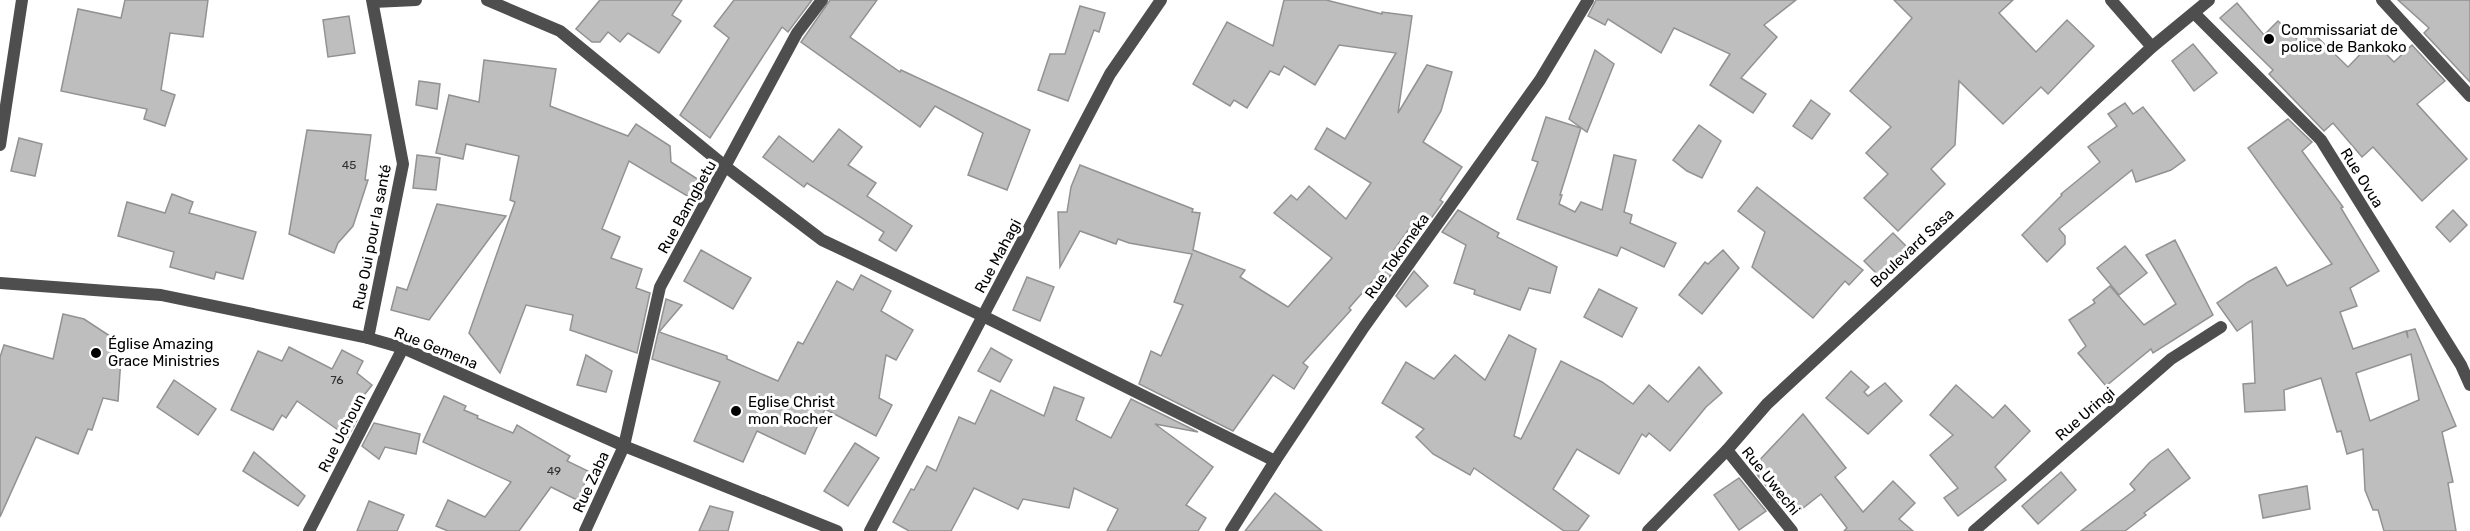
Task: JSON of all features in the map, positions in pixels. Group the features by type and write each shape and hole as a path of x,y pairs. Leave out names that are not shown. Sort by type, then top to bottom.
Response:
{"street":[{"path":"0,145 22,0"},
{"path":"372,1 416,0"},
{"path":"487,0 560,31 726,167 822,240 983,316 1275,461"},
{"name":"Rue Bamgbetu","path":"624,446 660,287 798,33 822,0"},
{"name":"Rue Mahagi","path":"870,531 1110,74 1161,0"},
{"name":"Rue Tokomeka","path":"1231,531 1365,327 1540,80 1588,0"},
{"path":"2111,0 2152,47"},
{"name":"Boulevard Sasa","path":"1648,531 1727,450 1767,404 2152,47 2209,0"},
{"path":"2382,0 2470,96"},
{"name":"Rue Oui pour la santé","path":"368,338 403,164 372,1"},
{"name":"Rue Ovua","path":"2194,14 2321,140 2466,362 2470,385"},
{"name":"Rue Gemena","path":"0,283 161,295 368,338 403,348 624,446 837,531"},
{"name":"Rue Uringi","path":"1974,531 2170,359 2221,327"},
{"name":"Rue Uchoun","path":"309,531 403,348"},
{"name":"Rue Zaba","path":"585,531 624,446"},
{"name":"Rue Uwechi","path":"1727,450 1791,531"}],"building":[{"path":"125,0 208,0 203,37 170,33 161,90 175,95 165,126 144,119 147,109 61,91 78,9 121,18"},
{"path":"600,0 682,0 672,15 681,21 659,53 628,33 620,42 608,32 600,42 592,42 576,29"},
{"path":"734,0 812,0 788,32 782,27 710,138 680,115 729,38 714,26"},
{"path":"830,0 877,0 850,37 900,72 901,70 1030,130 1007,190 968,175 983,133 935,106 920,127 801,42"},
{"path":"1284,0 1326,0 1382,14 1382,12 1412,16 1398,113 1427,65 1452,72 1441,111 1423,142 1462,167 1440,200 1443,202 1427,224 1417,218 1394,250 1402,259 1385,283 1378,275 1349,308 1351,310 1303,363 1308,367 1294,389 1273,375 1233,431 1139,384 1151,351 1161,356 1183,305 1174,302 1192,254 1118,239 1116,244 1080,231 1060,267 1058,212 1067,212 1071,187 1080,165 1193,209 1192,212 1200,213 1193,250 1245,270 1240,277 1288,307 1332,258 1274,213 1291,195 1297,200 1309,186 1346,219 1371,183 1315,149 1327,128 1345,139 1396,53 1339,45 1315,85 1284,66 1279,75 1270,71 1247,108 1234,100 1230,106 1193,84 1227,22 1273,46"},
{"path":"1596,0 1796,0 1764,25 1777,37 1741,78 1766,94 1753,113 1710,85 1730,54 1674,28 1661,53 1608,19 1605,25 1588,16"},
{"path":"1894,0 2013,0 1999,13 2036,52 2067,20 2094,46 2048,94 2041,87 2003,124 1959,81 1955,145 1931,169 1945,184 1898,231 1864,198 1888,174 1866,153 1891,127 1850,91 1912,18"},
{"path":"2398,0 2470,0 2470,82 2424,33 2429,28"},
{"path":"2237,3 2264,35 2278,21 2300,42 2311,31 2348,67 2373,41 2394,62 2412,45 2445,81 2417,104 2467,159 2422,201 2373,147 2362,157 2333,123 2324,131 2269,74 2273,70 2220,18"},
{"path":"1080,6 1105,13 1099,32 1094,30 1068,101 1038,90 1050,54 1065,54"},
{"path":"349,16 355,53 328,57 323,20"},
{"path":"2193,44 2217,73 2194,91 2172,61"},
{"path":"1595,50 1614,64 1587,132 1569,119"},
{"path":"484,60 556,69 550,106 628,136 636,124 670,146 671,162 699,180 689,197 629,161 602,229 620,237 611,258 642,269 636,288 650,293 637,353 570,330 573,315 526,305 500,373 469,333 515,202 510,200 519,156 466,144 463,159 436,153 449,95 479,102"},
{"path":"419,81 440,84 437,109 416,105"},
{"path":"1811,100 1830,114 1812,139 1793,126"},
{"path":"2125,103 2133,114 2143,107 2185,160 2171,170 2136,182 2132,170 2059,229 2065,236 2065,244 2047,262 2022,235 2061,194 2100,162 2088,147 2117,126 2108,114"},
{"path":"1546,117 1581,128 1559,204 1575,212 1581,202 1602,210 1614,155 1636,160 1624,212 1632,215 1630,223 1676,243 1664,267 1621,247 1617,256 1517,219 1538,162 1532,160"},
{"path":"2288,119 2312,142 2302,151 2343,207 2341,208 2379,271 2350,288 2357,306 2340,312 2353,349 2406,331 2408,338 2407,331 2415,329 2456,426 2442,432 2453,482 2448,483 2456,531 2384,531 2378,510 2373,510 2365,490 2363,449 2347,454 2341,431 2337,432 2321,378 2284,390 2285,410 2245,412 2243,384 2255,383 2252,321 2237,331 2217,303 2276,267 2287,286 2332,264 2248,148","holes":["2411,354 2419,400 2370,421 2356,373"]},
{"path":"1699,125 1721,141 1702,178 1687,171 1673,160"},
{"path":"839,129 862,147 848,165 876,183 867,196 912,226 896,251 879,240 884,232 807,183 804,187 763,157 779,136 813,162"},
{"path":"307,130 371,135 365,180 368,180 353,226 338,243 334,253 289,234"},
{"path":"19,138 42,144 35,176 11,171"},
{"path":"417,155 440,158 436,190 413,188"},
{"path":"1757,187 1863,270 1849,285 1845,281 1813,318 1752,267 1765,232 1738,211"},
{"path":"172,194 193,202 189,213 256,232 243,279 216,272 214,279 170,267 174,252 118,236 127,202 165,213"},
{"path":"437,204 506,216 429,320 391,310 397,287 407,290"},
{"path":"1458,210 1499,233 1497,237 1557,267 1550,293 1529,288 1520,310 1474,294 1475,290 1454,283 1466,245 1442,232"},
{"path":"2453,210 2467,225 2450,242 2436,227"},
{"path":"1893,233 1909,249 1881,278 1864,261"},
{"path":"2175,240 2213,315 2153,353 2151,349 2106,386 2078,353 2086,346 2069,320 2095,303 2093,300 2110,286 2144,325 2176,304 2146,255"},
{"path":"2125,246 2147,273 2119,295 2097,268"},
{"path":"701,250 751,278 733,309 684,281"},
{"path":"1723,250 1739,268 1702,314 1679,295 1705,262 1708,264"},
{"path":"1414,271 1428,286 1406,307 1396,296"},
{"path":"861,275 891,291 881,311 913,330 896,360 886,355 879,398 892,405 876,436 825,409 805,454 757,431 743,462 694,441 720,382 652,359 666,299 682,305 659,332 727,356 727,359 778,381 798,342 803,344 837,281 853,290"},
{"path":"1027,277 1054,287 1040,321 1013,310"},
{"path":"1599,289 1637,308 1622,337 1584,317"},
{"path":"63,314 84,319 122,344 118,401 103,398 92,430 88,429 78,454 36,437 0,517 0,357 4,345 53,359"},
{"path":"1509,335 1536,349 1514,436 1521,439 1561,361 1602,382 1633,404 1649,385 1668,402 1699,367 1722,393 1706,407 1670,451 1649,433 1646,437 1642,434 1619,474 1577,449 1553,489 1589,516 1578,531 1564,531 1474,468 1470,475 1433,454 1416,437 1424,429 1382,403 1406,362 1434,379 1455,355 1485,380"},
{"path":"289,347 332,369 342,350 363,361 357,373 372,385 354,408 356,410 350,418 357,420 348,437 297,401 286,418 282,415 273,430 231,410 258,351 282,361"},
{"path":"991,348 1012,360 1000,382 978,371"},
{"path":"586,355 612,371 606,392 577,385"},
{"path":"1851,371 1869,387 1864,392 1868,396 1885,383 1902,401 1868,434 1826,398"},
{"path":"174,380 216,409 198,435 157,407"},
{"path":"1956,385 1993,418 2005,405 2030,431 1995,467 2006,480 1958,516 1944,498 1958,488 1930,455 1953,435 1930,415"},
{"path":"1054,387 1084,398 1076,420 1111,438 1131,399 1198,432 1155,424 1213,467 1186,505 1206,518 1198,531 1107,531 1118,509 1074,488 1069,508 1023,499 1018,509 974,488 951,531 909,531 893,522 927,466 936,471 959,417 975,424 991,390 1044,416"},
{"path":"444,396 466,406 464,410 478,416 477,418 513,433 517,425 570,456 567,461 590,472 577,500 551,487 519,531 448,531 436,526 448,500 485,517 511,482 423,442"},
{"path":"1803,414 1846,468 1835,477 1863,512 1893,481 1915,503 1899,519 1913,531 1844,531 1847,528 1821,494 1793,516 1781,500 1779,502 1752,468"},
{"path":"374,423 420,434 416,454 385,447 379,459 362,446"},
{"path":"855,443 879,458 848,506 824,491"},
{"path":"2168,449 2190,478 2144,513 2146,515 2125,531 2081,531 2135,490 2130,484 2150,462"},
{"path":"254,452 305,496 298,506 243,471"},
{"path":"2061,472 2076,490 2038,524 2022,506"},
{"path":"1739,478 1766,511 1739,530 1714,495"},
{"path":"2307,486 2310,509 2263,518 2259,495"},
{"path":"1275,493 1322,531 1245,531"},
{"path":"369,501 404,515 397,531 357,531"},
{"path":"710,506 733,512 728,531 699,531"}],"place":[{"name":"Commissariat de police de Bankoko","path":"2269,39"},
{"name":"Église Amazing Grace Ministries","path":"96,353"},
{"name":"Eglise Christ mon Rocher","path":"736,411"}]}
